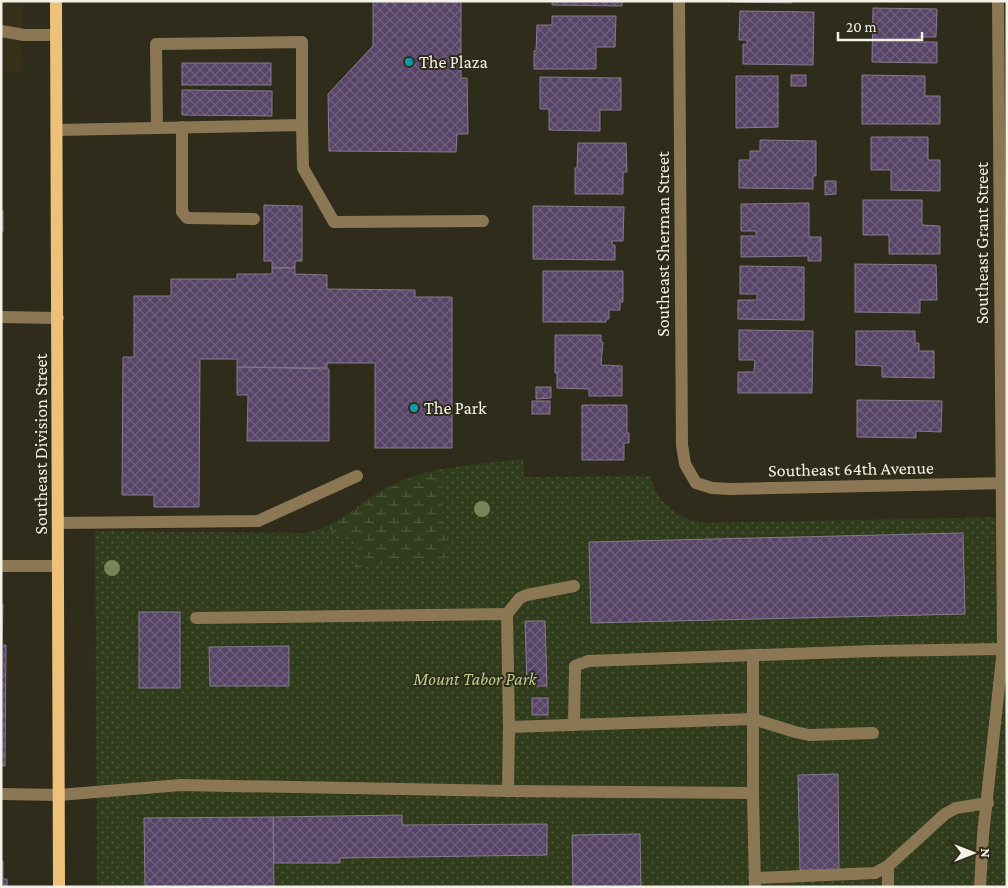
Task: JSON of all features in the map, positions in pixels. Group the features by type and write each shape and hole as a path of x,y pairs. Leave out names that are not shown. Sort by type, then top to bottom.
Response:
{"main road":[{"name":"Southeast Division Street","path":"56,1 59,887"}],"street":[{"name":"Southeast Sherman Street","path":"679,1 682,445 685,464 696,483"},
{"name":"Southeast Grant Street","path":"980,887 983,836 1003,649 1004,484 998,1"},
{"path":"1,31 56,35"},
{"path":"157,128 156,44 302,42 303,168 334,222 483,221"},
{"path":"57,130 302,126"},
{"path":"182,127 182,212 187,218 254,219"},
{"path":"1,317 58,318"},
{"path":"58,524 258,521 357,476"},
{"name":"Southeast 64th Avenue","path":"696,483 712,488 730,490 1004,484"},
{"path":"1,566 58,566"},
{"path":"508,791 507,614 520,598 527,595 574,586"},
{"path":"196,618 507,614"},
{"path":"574,724 575,666 588,661 873,651 1003,649"},
{"path":"753,655 753,793 756,882 875,873 888,866 945,814 956,808 988,803"},
{"path":"509,727 753,719 810,735 873,733"},
{"path":"1,794 59,795 181,786 753,793"},
{"path":"888,866 888,887"}],"shaded area":[{"path":"1,1 23,1 21,72 1,73"}],"green space":[{"name":"Mount Tabor Park","path":"523,459 524,477 650,476 657,494 670,508 686,518 705,523 1007,517 1007,887 97,887 95,531 303,533 316,530 340,519 384,489 411,477 459,466"},
{"path":"443,469 442,518 447,536 448,557 353,568 359,560 356,540 324,528 395,485 410,478"}],"building":[{"name":"The Plaza","path":"373,1 461,1 461,78 467,78 468,134 457,134 456,152 329,151 328,94 373,46"},
{"path":"552,1 622,1 622,6 552,5"},
{"path":"792,1 792,3 734,2"},
{"path":"873,8 937,9 936,37 919,37 919,42 937,42 937,63 872,62"},
{"path":"740,11 814,12 813,65 743,64 743,44 747,44 747,40 739,40"},
{"path":"552,16 616,16 615,47 596,47 596,69 534,69 537,25 552,25"},
{"path":"182,63 271,63 271,85 182,85"},
{"path":"791,75 806,75 806,86 791,86"},
{"path":"862,75 925,76 925,96 940,96 940,124 862,124"},
{"path":"736,76 778,76 778,127 736,128"},
{"path":"540,77 621,78 621,110 600,110 600,131 549,130 549,109 540,109"},
{"path":"182,90 272,91 272,116 182,115"},
{"path":"871,137 928,137 928,160 940,160 940,191 891,190 891,170 871,170"},
{"path":"760,140 816,141 816,176 813,176 813,189 739,188 739,160 750,160 750,151 760,151"},
{"path":"578,143 626,143 627,172 623,172 623,194 575,194 575,168 577,168"},
{"path":"825,181 836,181 836,194 825,195"},
{"path":"863,200 922,200 922,225 940,226 940,254 889,254 889,235 863,235"},
{"path":"809,203 809,237 821,237 821,261 808,261 808,256 741,257 741,236 756,236 756,231 741,231 741,204"},
{"path":"264,205 302,206 302,261 295,261 295,268 272,268 272,261 264,261"},
{"path":"533,206 624,207 623,241 612,241 612,245 615,245 615,260 533,259"},
{"path":"1,211 3,211 3,231 1,231"},
{"path":"855,264 936,265 937,300 920,300 920,313 855,312"},
{"path":"740,266 804,267 804,320 738,319 738,300 757,300 757,294 740,294"},
{"name":"The Park","path":"272,268 295,268 295,274 327,275 327,289 415,290 415,297 452,297 452,448 375,448 375,363 327,363 327,368 237,367 237,359 200,359 199,507 154,507 154,495 122,495 123,357 134,357 134,296 171,296 171,279 237,279 237,274 272,274"},
{"path":"543,271 623,271 623,302 620,302 620,310 609,310 609,319 606,319 606,322 543,322"},
{"path":"739,330 813,331 812,393 738,393 738,372 754,372 755,360 739,360"},
{"path":"856,331 915,331 915,343 919,343 919,351 934,351 934,378 882,377 882,366 856,365"},
{"path":"555,335 601,335 601,342 603,342 601,365 622,366 622,396 589,396 589,389 557,388"},
{"path":"237,367 329,369 329,441 247,441 248,395 237,395"},
{"path":"536,387 551,387 551,398 536,399"},
{"path":"857,400 942,401 941,432 916,431 916,438 857,437"},
{"path":"532,401 550,401 550,414 532,414"},
{"path":"582,405 627,405 629,443 624,443 624,460 582,460"},
{"path":"963,533 965,614 591,623 589,542"},
{"path":"1,604 3,604 2,645 6,645 5,766 1,766"},
{"path":"139,612 180,612 180,688 139,688"},
{"path":"525,621 545,621 547,686 527,686"},
{"path":"289,646 289,686 210,686 209,647"},
{"path":"532,698 548,698 548,715 532,715"},
{"path":"838,774 839,870 800,870 798,775"},
{"path":"402,815 402,825 547,824 547,855 340,858 340,863 274,863 273,817"},
{"path":"273,817 274,887 145,887 144,818"},
{"path":"640,834 641,887 573,887 572,835"},
{"path":"1,861 3,861 3,879 7,879 7,887 1,887"}],"place":[{"name":"The Plaza","path":"409,62"},
{"name":"The Park","path":"414,408"}]}
